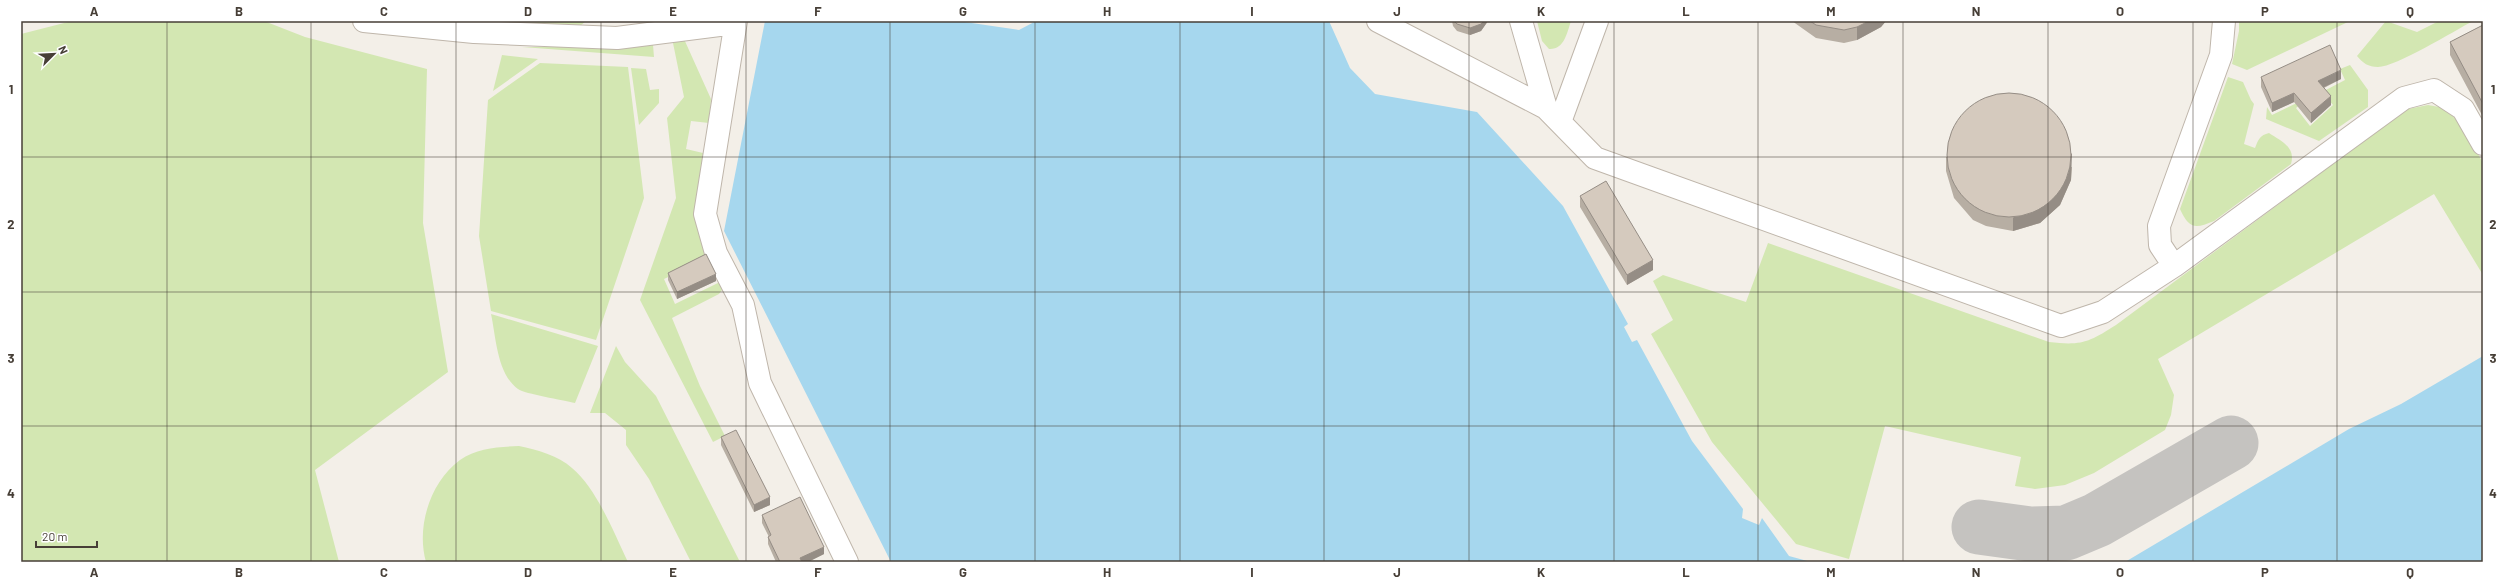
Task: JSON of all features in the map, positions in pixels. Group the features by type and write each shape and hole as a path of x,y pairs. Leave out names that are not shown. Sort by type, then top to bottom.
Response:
{"street":[{"path":"364,21 474,32 617,38 736,22 704,214 716,253 743,305 760,383 847,562"},
{"path":"1378,21 1553,115 1594,158 2061,326 2103,312 2174,266 2404,98 2434,90 2463,109 2483,144"},
{"path":"1521,21 1553,115"},
{"path":"1553,115 1598,21"},
{"path":"2174,266 2160,245 2159,226 2221,55 2224,21"}],"green space":[{"path":"72,21 264,21 305,37 427,69 423,223 448,372 315,470 339,562 21,562 21,34"},
{"path":"508,21 586,21 580,26"},
{"path":"1537,21 1571,21 1561,44 1554,49 1549,49 1542,41"},
{"path":"2239,21 2350,21 2247,70 2232,64 2239,31"},
{"path":"2386,21 2417,32 2439,21 2473,21 2411,55 2386,65 2374,67 2364,63 2357,56"},
{"path":"684,39 711,99 709,123 691,121 686,149 703,153 696,207 707,259 664,279 675,304 720,282 722,290 719,294 672,318 700,386 725,436 713,442 640,300 676,198 667,118 684,97 673,43"},
{"path":"653,45 654,57 522,47 616,47"},
{"path":"502,55 538,59 493,91"},
{"path":"540,63 628,67 644,198 596,340 491,311 479,236 488,100"},
{"path":"2350,65 2368,90 2368,107 2319,141 2266,119 2267,107 2272,115 2311,96 2296,108 2310,126 2333,105 2322,92 2345,80 2340,69"},
{"path":"631,68 646,69 650,90 659,89 659,103 639,125"},
{"path":"2228,77 2243,82 2254,104 2244,144 2255,148 2260,138 2269,133 2283,142 2289,149 2292,158 2291,164 2214,221 2193,226 2186,220 2180,209"},
{"path":"2428,105 2445,108 2464,128 2483,163 2483,275 2434,194 2158,359 2174,395 2171,415 2165,430 2094,473 2065,485 2035,489 2015,486 2021,457 1885,426 1849,559 1796,544 1712,442 1651,334 1673,320 1653,281 1663,275 1746,302 1768,243 2049,342 2078,343 2092,339 2116,325 2408,109"},
{"path":"491,314 598,346 575,403 522,391 511,382 498,354"},
{"path":"616,346 625,362 656,396 740,562 691,562 649,479 626,445 626,430 605,413 590,413"},
{"path":"519,446 554,456 566,463 581,477 597,499 628,562 426,562 423,548 424,520 433,493 441,480 450,469 467,456 496,448"}],"water":[{"path":"765,21 958,21 1019,30 1036,21 1329,21 1350,68 1375,94 1477,112 1563,206 1628,324 1624,327 1632,342 1637,340 1692,441 1743,509 1742,518 1759,525 1762,518 1789,556 1811,562 891,562 724,231"},
{"path":"2483,356 2483,562 2125,562 2349,429 2401,404"}],"building":[{"path":"1454,21 1484,21 1481,24 1470,28 1457,24"},
{"path":"1810,21 1869,21 1857,27 1844,30 1816,25"},
{"path":"2483,25 2483,104 2450,42"},
{"path":"2330,45 2341,70 2318,81 2331,96 2311,113 2294,93 2272,103 2261,77"},
{"path":"2009,93 2021,94 2033,98 2053,111 2066,131 2070,143 2070,167 2066,179 2053,199 2033,212 2021,216 2009,217 1997,216 1985,212 1965,199 1952,179 1948,167 1947,155 1948,143 1952,131 1965,111 1985,98 1997,94"},
{"path":"1606,181 1653,260 1627,275 1580,196"},
{"path":"706,254 716,274 677,292 668,273"},
{"path":"736,430 770,497 754,505 721,437"},
{"path":"800,497 824,547 800,558 802,562 780,562 768,537 771,535 762,515"}],"taxiway":[{"path":"1979,527 2030,534 2066,533 2097,520 2231,443"}]}
